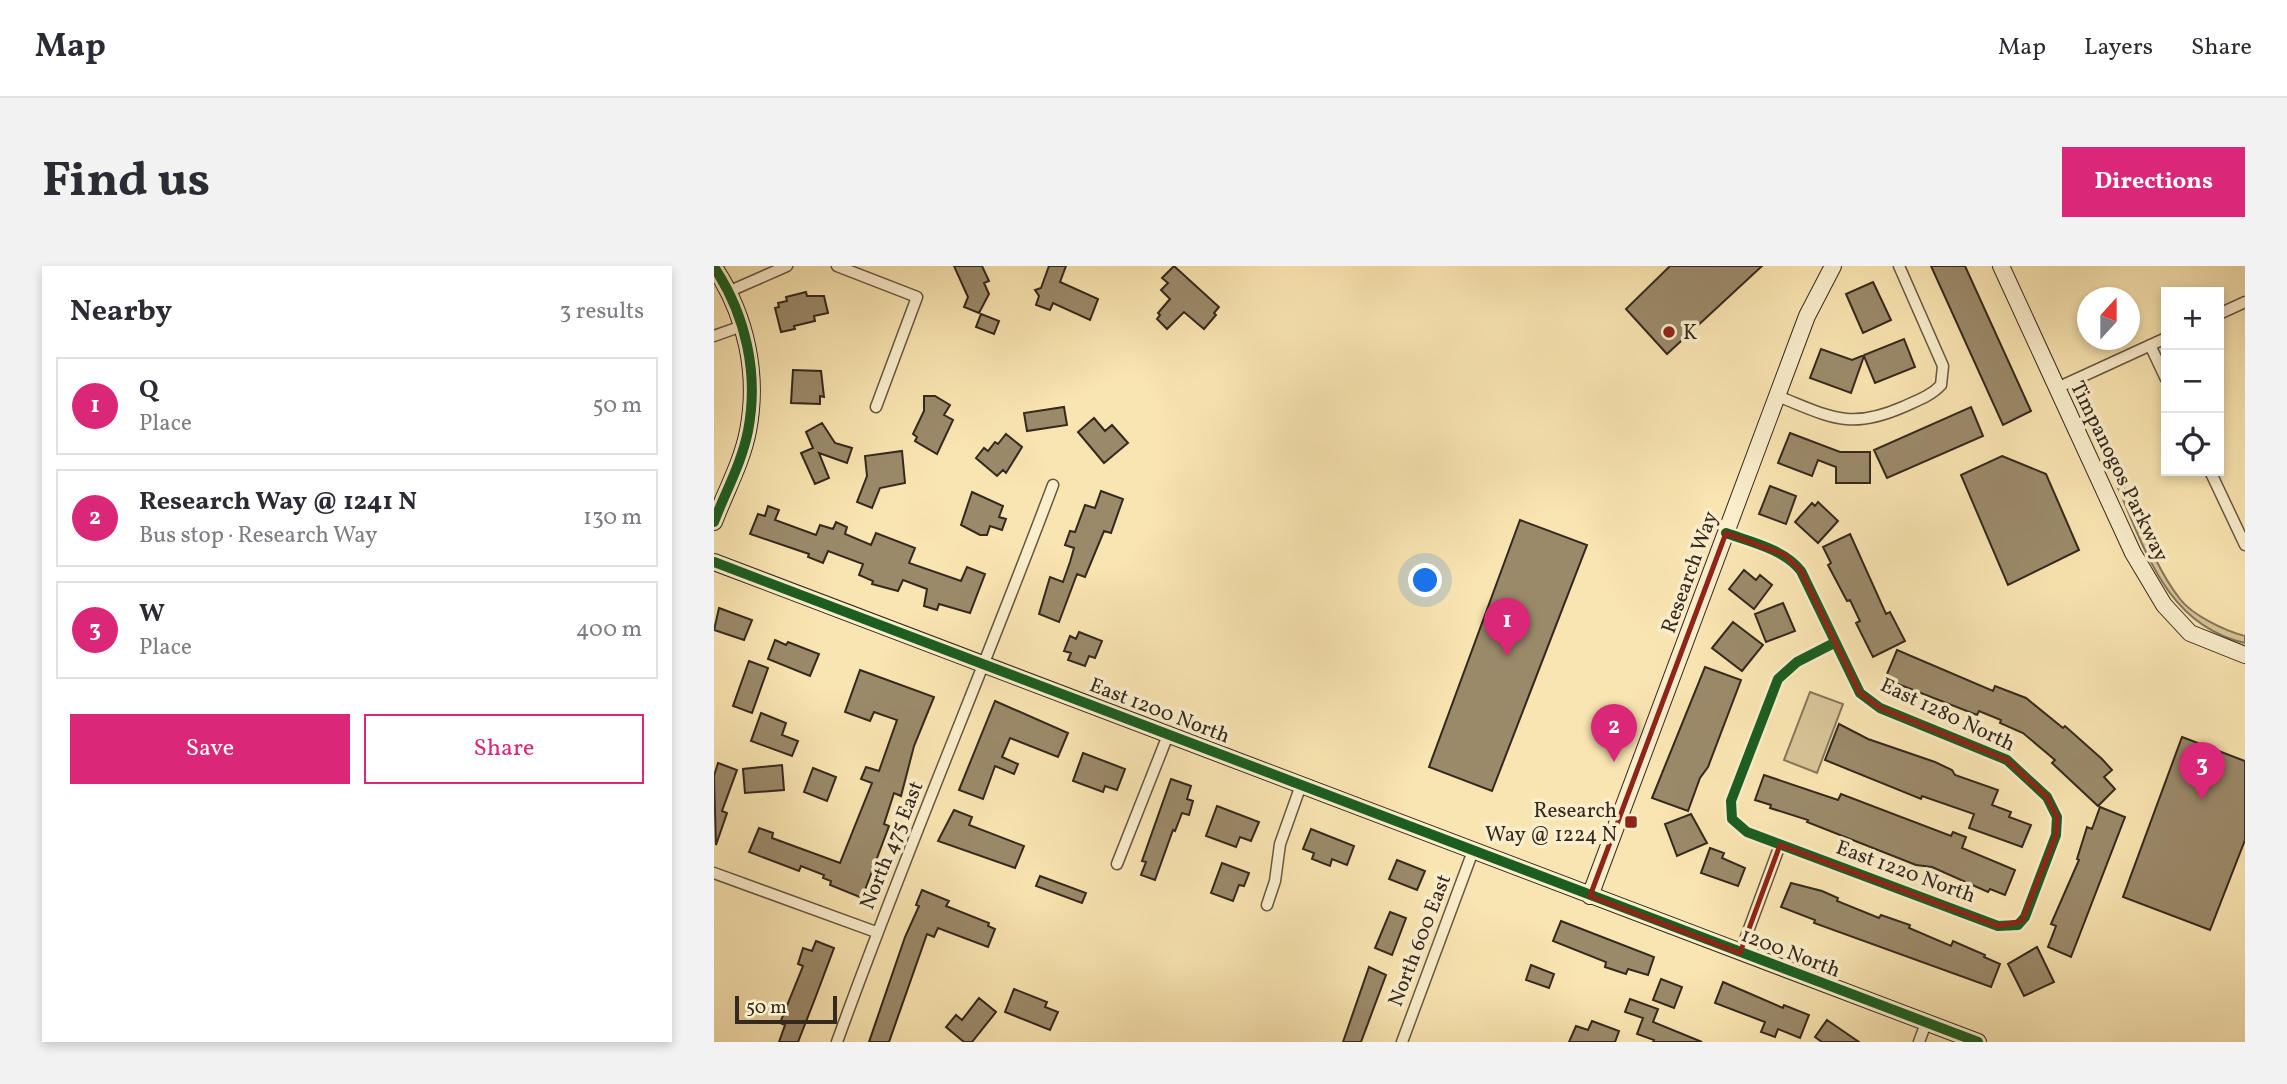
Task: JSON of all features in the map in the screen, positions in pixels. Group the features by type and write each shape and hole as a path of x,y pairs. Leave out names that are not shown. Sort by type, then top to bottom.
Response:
{"street":[{"path":"730,291 787,266"},
{"path":"837,266 917,297 876,407"},
{"name":"Research Way","path":"1590,896 1807,316 1833,266"},
{"path":"1777,396 1831,417 1854,422 1886,415 1929,395 1941,386 1943,366 1899,266"},
{"name":"Timpanogos Parkway","path":"2001,266 2133,553 2164,605 2190,633 2245,655"},
{"path":"714,267 730,291 742,327 749,351 753,385 748,433 714,523"},
{"path":"2224,312 2245,302"},
{"path":"714,336 742,327"},
{"path":"2057,388 2161,340"},
{"path":"2150,345 2161,368"},
{"path":"2212,476 2245,545"},
{"name":"North 475 East","path":"837,1042 876,932 985,665 1052,485"},
{"name":"East 1280 North","path":"1726,533 1785,555 1795,563 1853,682 1870,702 2007,760 2047,797 2055,810 2056,835 2025,917 2018,925"},
{"name":"East 1200 North","path":"714,562 1590,896"},
{"name":"East 1220 North","path":"1834,643 1797,662 1778,679 1731,801 1732,819 1738,826 1780,845 1998,926 2018,925"},
{"path":"1117,864 1168,735"},
{"path":"1267,905 1275,881 1280,844 1301,785"},
{"path":"1740,953 1780,845"},
{"name":"North 600 East","path":"1402,1042 1473,851"},
{"path":"714,873 876,932"},
{"name":"1200 North","path":"1590,896 1978,1042"},
{"path":"1919,1042 1926,1023"}],"highlighted area":[{"path":"1726,533 1785,555 1801,571 1860,693 1880,708 2007,760 2047,797 2057,817 2056,835 2022,921 1998,926 1780,845 1740,953 1590,896"}],"shaded area":[{"path":"2117,472 2153,554 2180,599 2192,611 2210,622 2245,636 2245,643 2218,634 2196,620 2177,602 2162,581 2137,533 2116,483"},
{"path":"1810,692 1843,704 1817,773 1784,760"}],"building":[{"path":"954,266 982,266 989,281 984,283 989,294 979,313 964,307 968,297"},
{"path":"1049,266 1066,266 1060,282 1098,299 1090,320 1053,303 1050,310 1036,305 1039,296 1035,290 1041,288"},
{"path":"1174,266 1219,307 1204,329 1184,312 1167,329 1157,319 1160,315 1158,313 1170,299 1161,290 1168,283 1162,278"},
{"name":"K","path":"1670,266 1762,266 1667,354 1626,309"},
{"path":"1931,266 1965,266 2031,411 2003,425"},
{"path":"1873,282 1891,320 1863,333 1846,294"},
{"path":"806,292 807,296 824,296 828,313 814,316 815,321 781,332 775,308 779,307 778,303 787,301 786,297"},
{"path":"981,314 999,321 994,334 976,327"},
{"path":"1904,339 1915,367 1875,383 1864,356 1851,393 1810,378 1821,349 1852,360"},
{"path":"793,370 821,371 824,397 820,396 820,404 791,403"},
{"path":"924,396 935,396 950,405 944,415 953,420 937,454 915,441 917,437 913,434 924,411"},
{"path":"1064,407 1067,425 1027,431 1024,413"},
{"path":"1971,407 1983,436 1887,478 1874,450"},
{"path":"1094,418 1105,431 1112,425 1128,443 1104,463 1078,432"},
{"path":"822,423 835,443 852,448 847,463 819,453 829,478 815,484 801,453 813,448 806,432"},
{"path":"1790,433 1840,452 1870,452 1870,483 1836,483 1836,467 1818,460 1812,476 1778,463"},
{"path":"1006,434 1022,447 1006,473 1003,470 997,476 976,458 984,448 988,451 995,442 998,444"},
{"path":"902,451 905,483 880,488 872,508 857,502 867,476 865,456"},
{"path":"2002,456 2046,474 2079,550 2008,585 1961,475"},
{"path":"1770,486 1796,496 1786,524 1759,514"},
{"path":"1101,491 1123,499 1111,533 1104,531 1085,577 1077,574 1059,622 1039,614 1050,577 1063,582 1074,548 1065,545 1070,531 1075,532 1085,505 1095,508"},
{"path":"972,492 1003,506 999,517 1006,519 1002,530 990,526 987,535 980,535 961,525"},
{"path":"1818,502 1838,521 1818,543 1795,522 1812,503 1815,506"},
{"path":"768,506 779,510 775,520 816,535 820,525 833,529 836,522 847,527 845,534 871,545 876,533 915,548 909,563 961,581 967,567 985,574 970,613 939,604 937,610 924,606 927,589 903,580 898,591 872,584 873,581 859,575 863,564 828,551 823,563 808,557 809,554 750,534 758,514 765,516"},
{"path":"1520,520 1587,545 1492,791 1429,767"},
{"path":"1850,534 1886,614 1890,612 1905,641 1873,657 1856,623 1860,621 1828,565 1831,563 1823,547"},
{"path":"1744,570 1756,580 1760,575 1772,585 1754,609 1729,589"},
{"path":"1783,603 1795,631 1766,642 1755,614"},
{"path":"719,608 752,620 744,640 714,630"},
{"path":"1733,622 1763,645 1742,671 1712,648"},
{"path":"1079,632 1102,641 1095,658 1089,656 1085,666 1068,660 1071,653 1064,651 1070,636 1076,639"},
{"path":"775,640 819,654 810,676 768,659"},
{"path":"1897,650 1993,691 1995,686 2026,698 2063,728 2065,726 2102,759 2112,770 2104,777 2115,789 2098,806 2052,763 2055,760 2023,733 1979,711 1977,715 1885,679"},
{"path":"749,661 768,668 752,713 733,706"},
{"path":"1705,667 1741,680 1688,811 1652,798"},
{"path":"860,670 934,697 914,746 901,796 894,793 884,824 889,826 862,898 830,885 831,881 823,878 824,875 801,866 799,871 749,852 759,828 773,833 772,838 840,863 872,783 861,779 866,767 879,771 897,720 874,712 870,721 845,712"},
{"path":"995,701 1068,733 1058,757 1010,738 1002,757 1018,764 1014,774 995,766 983,799 959,790"},
{"path":"761,713 786,723 782,735 798,741 792,756 751,741"},
{"path":"1839,724 1868,739 1935,762 1952,770 1955,775 1998,790 1992,805 2011,812 2009,817 2031,825 2022,847 1969,828 1974,814 1922,796 1921,799 1825,760"},
{"path":"2182,737 2245,761 2245,840 2210,930 2123,897"},
{"path":"1083,753 1125,769 1117,790 1105,786 1103,792 1073,781"},
{"path":"718,763 737,770 722,811 727,813 716,845 714,776"},
{"path":"782,765 784,790 745,793 743,769"},
{"path":"813,768 836,777 827,801 804,792"},
{"path":"1764,775 1838,800 1841,794 1951,836 1953,832 1966,837 1962,848 2015,870 2005,895 1990,889 1988,892 1932,867 1916,865 1807,822 1808,820 1770,808 1771,805 1755,800"},
{"path":"1171,779 1191,786 1187,799 1193,801 1189,815 1182,813 1175,831 1173,830 1155,880 1141,875 1146,862 1142,861"},
{"path":"1217,806 1259,822 1251,841 1240,837 1236,847 1206,836"},
{"path":"2100,807 2125,817 2071,957 2048,947 2056,926 2051,924 2079,860 2077,859 2087,827 2092,829"},
{"path":"954,810 972,817 969,825 1024,846 1015,868 938,841"},
{"path":"1691,814 1707,843 1677,856 1665,824"},
{"path":"1311,829 1354,846 1347,865 1332,859 1330,866 1312,859 1314,853 1303,849"},
{"path":"1710,848 1724,853 1722,858 1745,868 1738,886 1701,873"},
{"path":"1397,860 1425,871 1417,890 1389,879"},
{"path":"1222,863 1249,873 1244,886 1239,885 1233,901 1211,893"},
{"path":"1040,876 1086,893 1082,903 1036,886"},
{"path":"1791,883 1822,891 1838,898 1837,901 1879,918 1881,915 1910,925 1909,928 1951,946 1953,941 1985,955 1984,957 2000,964 1991,987 1814,923 1815,920 1781,907"},
{"path":"922,890 949,901 946,906 989,923 988,926 995,929 988,947 938,928 934,937 927,934 889,1042 869,1042 905,937 919,906 916,905"},
{"path":"1390,912 1406,918 1392,955 1375,948"},
{"path":"1561,921 1654,957 1648,975 1628,969 1626,974 1605,967 1606,962 1553,941"},
{"path":"816,941 834,948 798,1042 779,1042 785,1025 780,1023 803,966 798,964 803,948 812,951"},
{"path":"2037,947 2054,982 2024,996 2008,964"},
{"path":"1531,965 1554,974 1549,988 1526,980"},
{"path":"1369,967 1386,975 1361,1042 1343,1042"},
{"path":"1661,979 1682,987 1674,1008 1653,1000"},
{"path":"1723,982 1783,1008 1784,1005 1809,1015 1800,1038 1778,1029 1775,1037 1761,1032 1765,1022 1715,1003"},
{"path":"1014,989 1047,1002 1045,1007 1058,1012 1050,1030 1005,1012"},
{"path":"979,998 996,1012 972,1042 964,1042 946,1027 956,1015 962,1020"},
{"path":"1630,999 1658,1009 1653,1022 1702,1042 1653,1042 1654,1040 1637,1034 1643,1018 1625,1012"},
{"path":"1827,1020 1859,1042 1822,1042 1815,1037"},
{"path":"1592,1021 1619,1031 1615,1042 1569,1042 1576,1026 1588,1030"}],"cycle path":[{"path":"714,267 742,325 751,367 752,388 745,443 714,522"},
{"path":"1726,533 1786,557 1801,571 1860,693 1880,708 2007,760 2047,797 2057,817 2056,835 2025,917 2018,925 1998,926 1747,832 1732,819 1731,801 1778,679 1797,662 1834,643"},
{"path":"714,562 1978,1042"}],"place":[{"name":"K","path":"1669,332"},
{"name":"Q","path":"1507,656"},
{"name":"Research Way @ 1241 N","path":"1614,762"},
{"name":"W","path":"2202,800"},
{"name":"Research Way @ 1224 N","path":"1631,822"}]}
